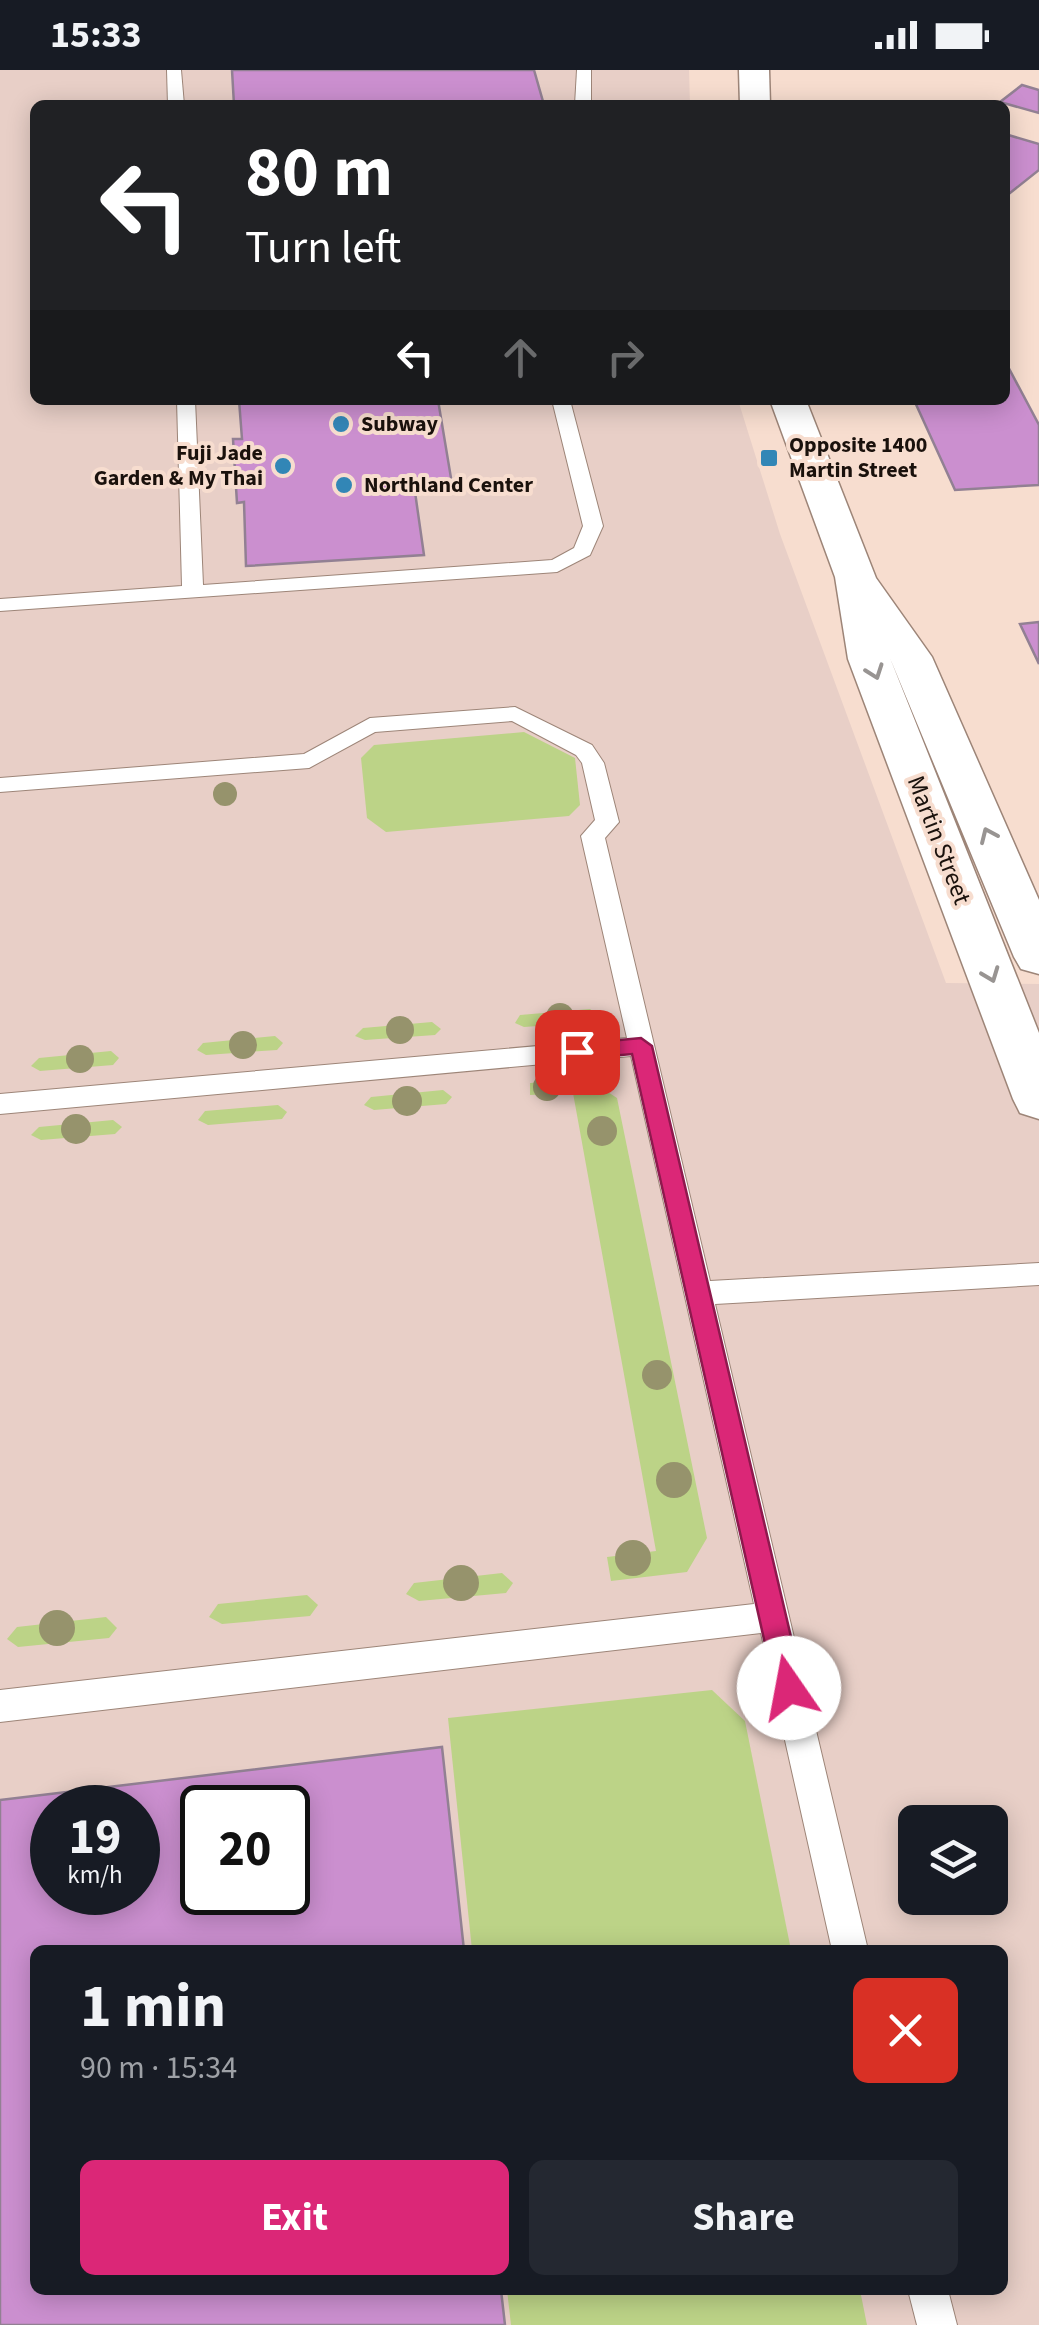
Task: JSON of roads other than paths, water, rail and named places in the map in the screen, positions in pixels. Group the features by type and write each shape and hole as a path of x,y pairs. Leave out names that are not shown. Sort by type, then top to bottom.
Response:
{"street":[{"path":"754,70 756,100"},
{"name":"Martin Street","path":"790,405 855,577 869,658 1039,1099"},
{"name":"Martin Street","path":"855,577 912,657 1039,957"}],"lane":[{"path":"174,70 176,100"},
{"path":"583,100 584,70"},
{"path":"186,405 193,593"},
{"path":"0,605 545,567 572,559 592,537 592,513 562,405"},
{"path":"0,785 309,761 370,725 516,714 584,750 593,763 608,822 593,836 849,1945"},
{"path":"0,1104 641,1046"},
{"path":"698,1293 1039,1274"},
{"path":"0,1706 774,1617"},
{"path":"929,2295 936,2325"}],"place":[{"name":"Subway","path":"341,424"},
{"name":"Opposite 1400 Martin Street","path":"769,458"},
{"name":"Fuji Jade Garden & My Thai","path":"283,466"},
{"name":"Northland Center","path":"344,485"}]}
